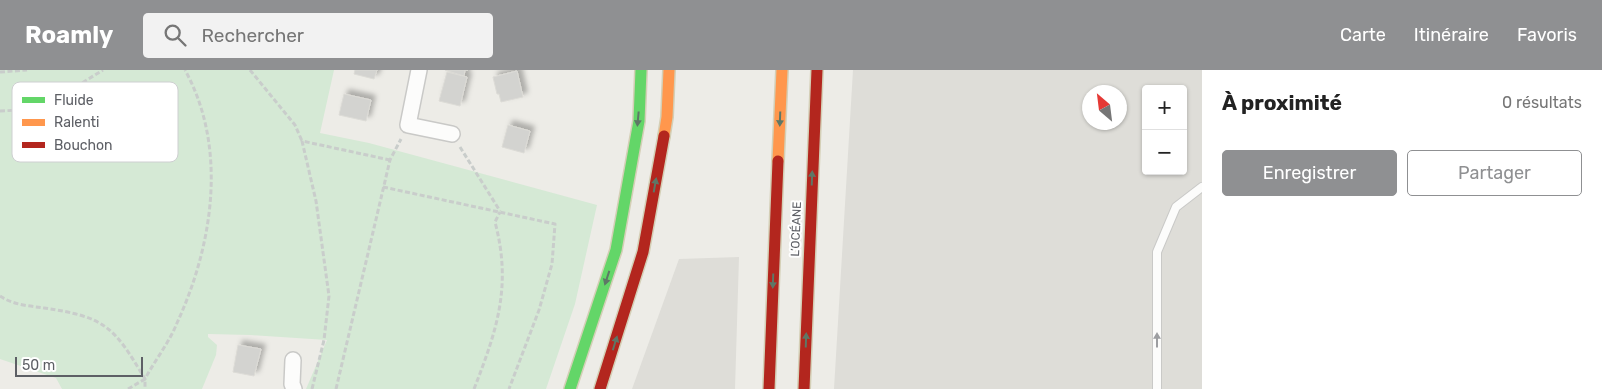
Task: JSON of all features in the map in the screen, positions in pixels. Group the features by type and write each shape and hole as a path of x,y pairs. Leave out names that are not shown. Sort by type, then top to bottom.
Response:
{"main road":[{"path":"570,389 616,250 639,121 641,70"},
{"path":"600,389 643,252 667,117 669,70"},
{"name":"L’OCÉANE","path":"769,389 782,70"},
{"name":"L’OCÉANE","path":"804,389 817,70"}],"street":[{"path":"419,70 408,125 452,134"},
{"path":"293,360 292,384 294,389"}],"lane":[{"path":"1157,389 1157,252 1176,207 1202,187"}],"path":[{"path":"0,72 27,70"},
{"path":"84,82 103,70"},
{"path":"145,389 145,380 176,326 193,284 206,237 210,208 210,150 204,114 196,90 185,70"},
{"path":"250,70 294,125 302,141 316,201 330,296 324,340 312,389"},
{"path":"336,389 390,160 408,125"},
{"path":"452,134 500,212"},
{"path":"302,141 390,160"},
{"path":"383,187 555,224 552,264 539,310 509,389"},
{"path":"474,389 496,331 501,300 503,270 500,240 495,222 500,212"},
{"path":"0,296 13,302 96,320 119,338 145,380"},
{"path":"128,389 145,380"}],"shaded area":[{"path":"853,70 1202,70 1202,389 834,389"},
{"path":"739,257 735,389 632,389 679,259"}],"green space":[{"path":"0,70 334,70 320,133 369,143 597,205 575,304 546,389 306,389 327,340 250,335 208,334 208,337 217,345 216,355 202,389 62,389 56,378 0,359"}],"building":[{"path":"355,70 377,70 374,79 354,74"},
{"path":"445,70 465,70 464,76"},
{"path":"517,71 523,97 501,102 493,77"},
{"path":"447,72 467,77 460,106 439,101"},
{"path":"344,94 371,100 366,121 339,115"},
{"path":"508,125 530,131 524,153 502,147"},
{"path":"238,345 261,349 254,376 233,372"}],"traffic: fast":[{"path":"570,389 616,250 639,121 641,70"}],"traffic: slow":[{"path":"664,136 667,117 669,70"},
{"path":"778,161 782,70"}],"traffic: jam":[{"path":"804,389 817,70"},
{"path":"600,389 643,252 664,136"},
{"path":"769,389 778,161"}]}
